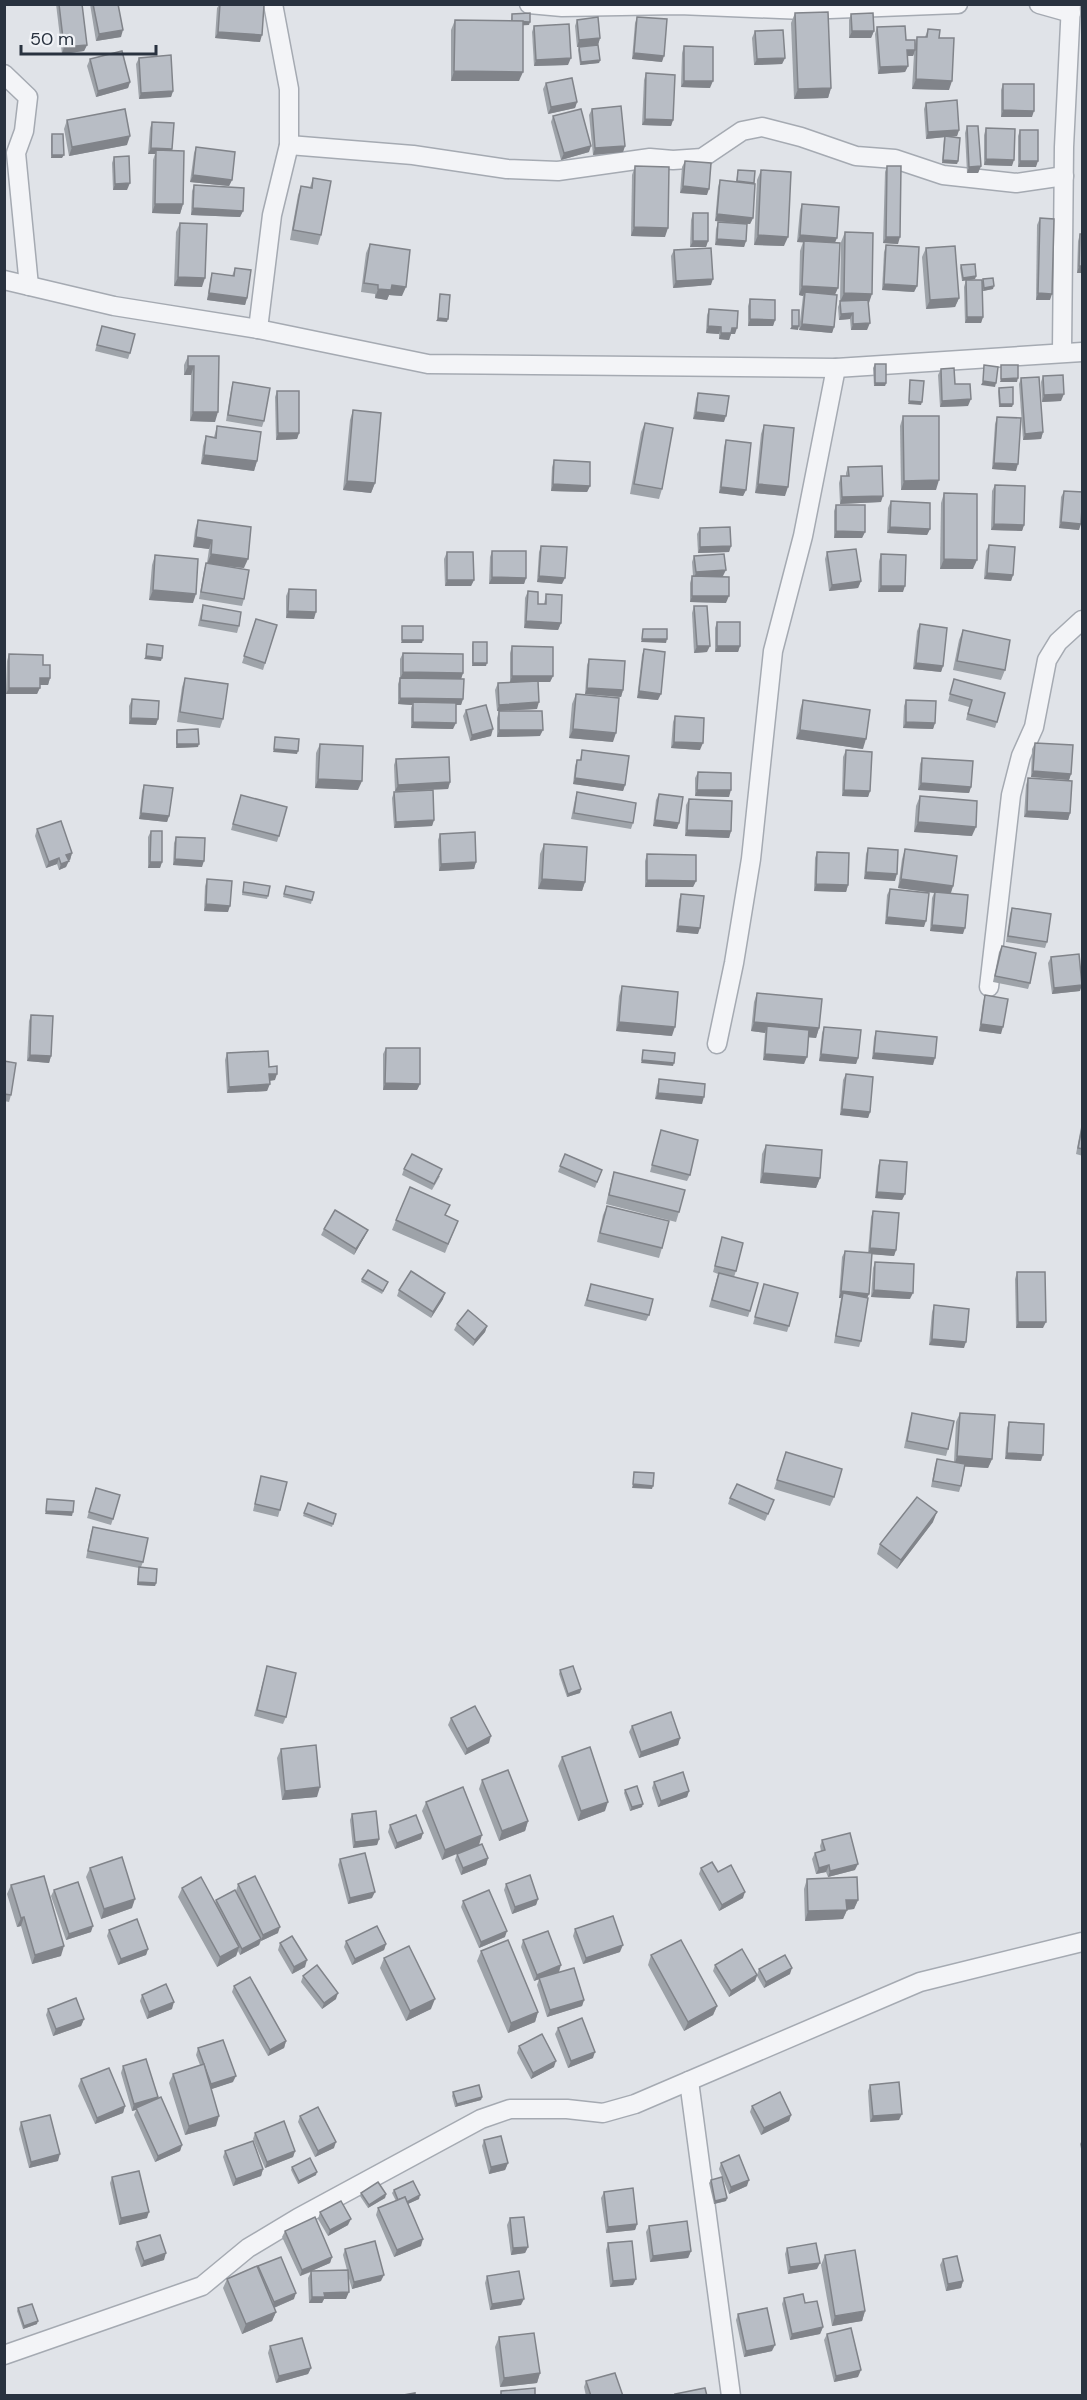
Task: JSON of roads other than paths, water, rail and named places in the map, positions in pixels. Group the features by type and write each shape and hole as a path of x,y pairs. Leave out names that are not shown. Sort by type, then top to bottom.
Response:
{"street":[{"path":"258,330 272,215 289,145 289,89 273,4"},
{"path":"529,4 562,7 679,5 804,10 958,4"},
{"path":"1039,4 1071,9 1064,176 1062,351"},
{"path":"4,74 28,97 24,131 16,153 29,286"},
{"path":"289,145 413,155 507,169 558,171 632,160 702,158 741,132 762,127 856,156 895,159 943,175 1016,183 1064,176"},
{"path":"4,280 114,306 258,330 428,364 836,368 1062,351 1083,352"},
{"path":"717,1044 734,963 751,859 773,651 803,536 836,368"},
{"path":"989,987 1011,795 1021,756 1034,727 1047,660 1058,642 1083,620"},
{"path":"4,2355 202,2286 248,2248 298,2218 482,2120 510,2109 567,2109 603,2113 635,2103 920,1982 1083,1942"},
{"path":"688,2081 731,2396"}]}
